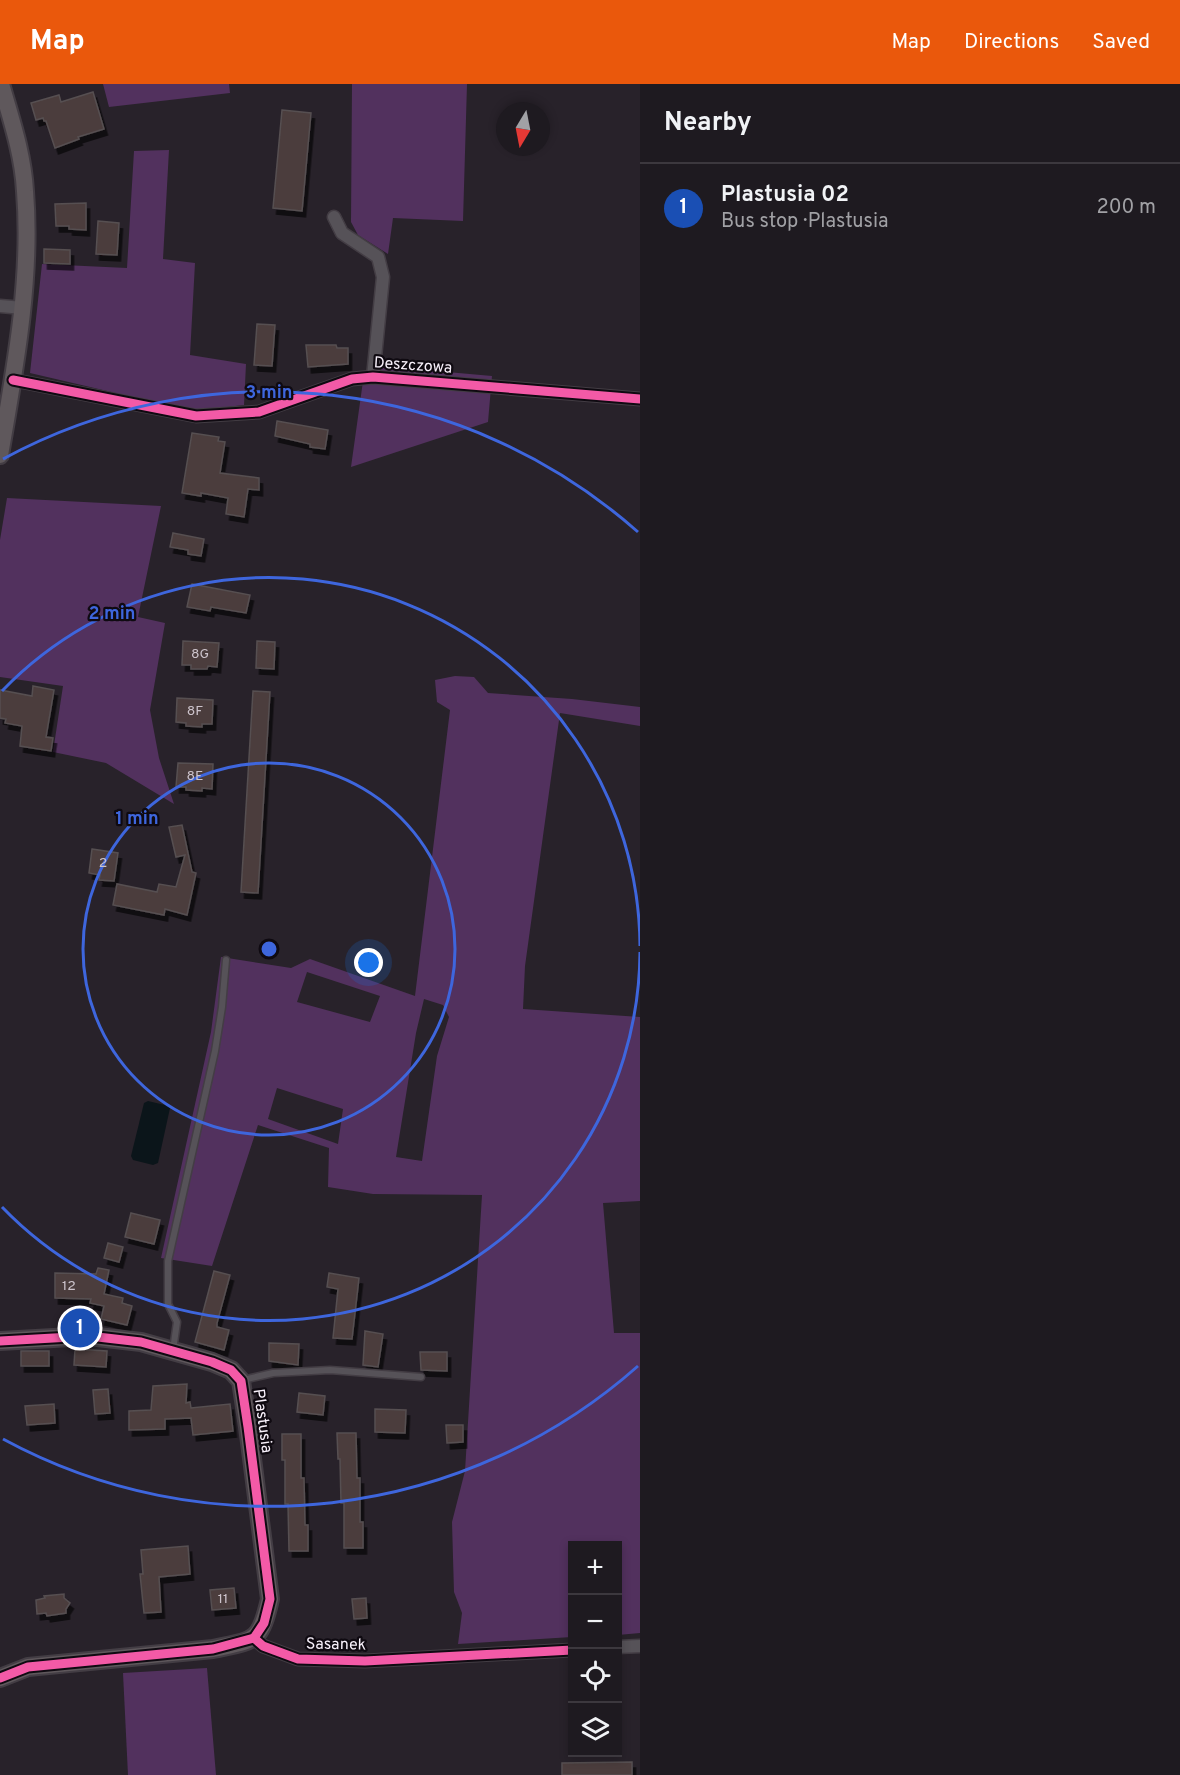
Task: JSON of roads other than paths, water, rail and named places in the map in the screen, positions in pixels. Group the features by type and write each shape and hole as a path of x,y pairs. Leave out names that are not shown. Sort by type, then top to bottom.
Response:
{"street":[{"path":"0,455 23,308 26,238 26,191 20,153 1,84"},
{"name":"Deszczowa","path":"334,217 342,233 378,257 383,277 373,377"},
{"path":"0,306 23,308"},
{"name":"Deszczowa","path":"13,380 196,416 259,412 352,379 373,377 640,399"},
{"name":"Plastusia","path":"0,1341 89,1336 141,1342 212,1362 231,1370 241,1381 270,1599 264,1623 254,1638"},
{"path":"0,1678 28,1668 213,1649 254,1638"},
{"name":"Sasanek","path":"254,1638 263,1646 298,1659 365,1661 568,1650"},
{"path":"622,1647 640,1646"}],"lane":[{"path":"173,1351 177,1322 168,1304 168,1261 215,1051 226,960"},
{"path":"241,1381 273,1373 330,1370 422,1377"}],"place":[{"name":"Plastusia 02","path":"80,1328"}]}
